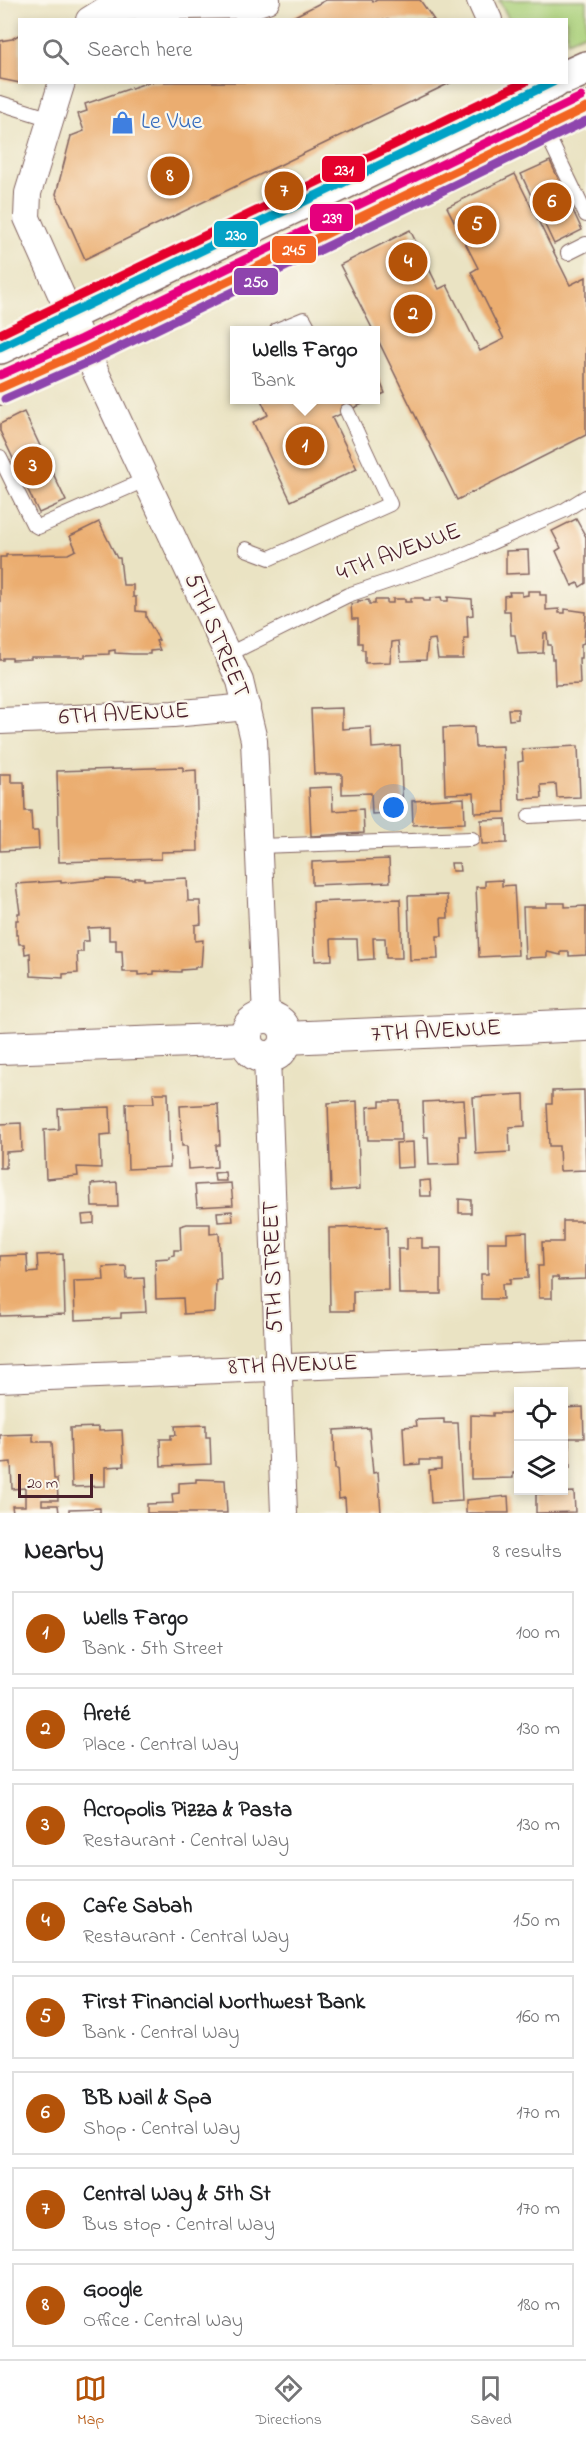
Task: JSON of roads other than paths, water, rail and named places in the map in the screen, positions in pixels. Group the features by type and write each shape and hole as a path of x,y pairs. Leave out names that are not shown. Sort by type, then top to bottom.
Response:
{"main road":[{"path":"568,77 586,68"},
{"path":"0,347 70,315 533,87"},
{"path":"0,388 86,350 586,108"}],"street":[{"path":"92,18 105,10 125,7 252,6 267,0"},
{"path":"480,0 488,18"},
{"name":"5TH STREET","path":"61,84 28,193 26,209 30,227 169,531 229,654 240,681 254,740 285,1513"},
{"name":"6TH AVENUE","path":"0,721 173,714 247,707"},
{"name":"7TH AVENUE","path":"0,1048 586,1025"},
{"name":"8TH AVENUE","path":"0,1379 586,1355"}],"lane":[{"path":"0,104 51,119"},
{"path":"544,128 586,214"},
{"path":"568,253 586,244"},
{"path":"287,326 304,319 308,326"},
{"path":"246,549 270,558 390,504 347,411"},
{"path":"0,457 33,524 38,527 147,479"},
{"name":"4TH AVENUE","path":"229,654 348,595 454,559 565,510 586,497"},
{"path":"529,816 586,813"},
{"path":"258,846 472,839"}],"place":[{"name":"Le Vue","path":"123,122"},
{"name":"Google","path":"170,176"},
{"name":"Central Way & 5th St","path":"284,191"},
{"name":"BB Nail & Spa","path":"552,202"},
{"name":"First Financial Northwest Bank","path":"477,225"},
{"name":"Cafe Sabah","path":"408,262"},
{"name":"Areté","path":"413,314"},
{"name":"Wells Fargo","path":"305,446"},
{"name":"Acropolis Pizza & Pasta","path":"33,466"}]}
